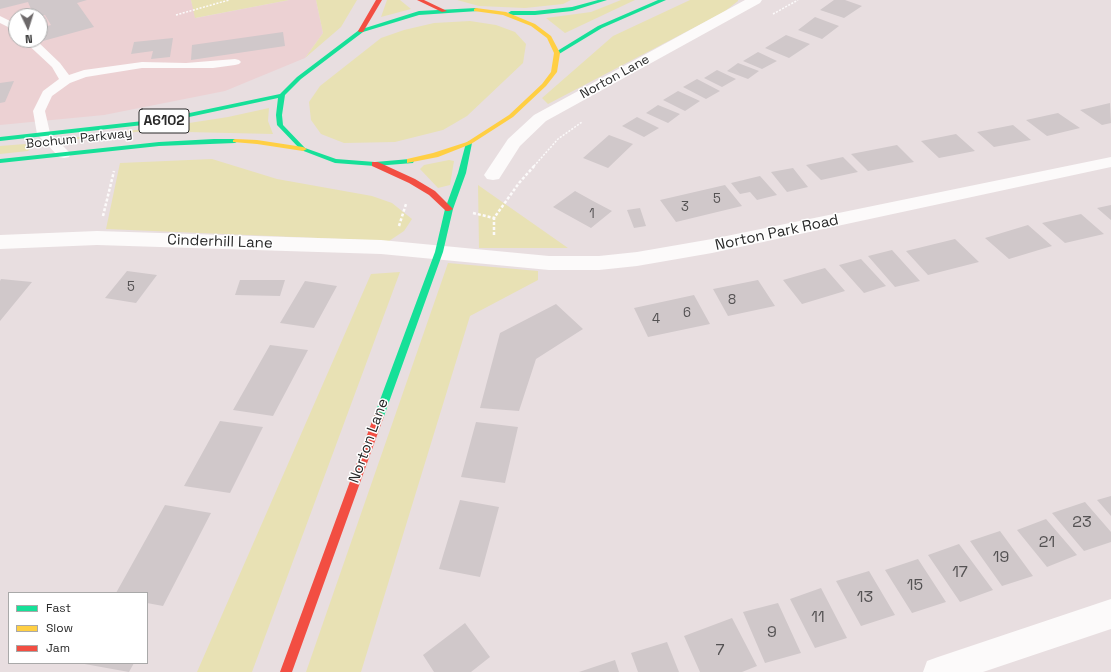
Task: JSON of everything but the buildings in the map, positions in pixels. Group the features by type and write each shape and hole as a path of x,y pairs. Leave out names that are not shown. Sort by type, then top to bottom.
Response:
{"main road":[{"path":"361,31 379,0"},
{"path":"420,0 444,11"},
{"path":"303,150 280,125 279,115 282,95 299,78 361,31 413,15 444,11 476,10 504,13 557,11 586,6 604,0"},
{"path":"557,53 600,27 662,0"},
{"path":"375,164 407,162 435,155 469,143 511,116 544,85 554,72 557,53 549,37 533,25 504,13"},
{"name":"Bochum Parkway","path":"0,139 161,121 282,95"},
{"name":"Bochum Parkway","path":"0,161 152,144 214,141 258,142 303,150 335,161 375,164"},
{"name":"Norton Lane","path":"286,672 439,252 450,209 462,173 469,143"},
{"path":"375,164 412,181 432,193 450,209"}],"street":[{"name":"Norton Lane","path":"493,175 514,142 540,118 755,0"},
{"name":"Norton Park Road","path":"439,252 549,263 600,263 637,259 719,245 1111,162"},
{"name":"Cinderhill Lane","path":"0,242 97,238 381,247 439,252"},
{"path":"938,672 1111,614"}],"lane":[{"path":"38,48 56,65 66,80"},
{"path":"64,154 44,134 39,110 47,94 66,80 84,74 142,65 213,66 235,62"}],"path":[{"path":"176,15 229,0"},
{"path":"770,15 798,0"},
{"path":"494,240 494,218 519,183 558,139 588,118"},
{"path":"97,238 115,166"}],"shaded area":[{"path":"0,0 191,0 196,18 289,0 316,0 323,33 305,58 225,91 104,115 0,125"},
{"path":"191,0 289,0 195,18"},
{"path":"316,0 357,0 341,27 305,58 323,33"},
{"path":"387,0 400,0 411,9 381,17"},
{"path":"457,0 571,0 563,4 525,8 479,6"},
{"path":"621,0 635,0 565,33 546,18 591,12"},
{"path":"690,0 738,1 724,12 548,104 542,98 613,36"},
{"path":"470,21 496,25 515,32 526,44 523,63 467,116 443,130 395,142 344,143 321,134 311,120 309,102 320,86 381,38 404,30 434,23"},
{"path":"269,108 268,121 273,134 144,131 70,140 70,138 228,117"},
{"path":"25,144 30,149 28,151 0,154 0,146"},
{"path":"212,159 277,179 372,196 392,203 412,219 404,231 389,241 106,229 120,163"},
{"path":"449,160 454,161 450,185 438,188 420,169 424,165"},
{"path":"478,185 568,248 479,248"},
{"path":"448,263 538,271 538,280 470,316 361,672 306,672"},
{"path":"400,272 252,672 197,672 371,274"}],"traffic: fast":[{"path":"511,13 535,13 572,9 604,0"},
{"path":"557,53 600,27 663,0"},
{"path":"410,161 375,164 335,161 303,149 280,125 279,115 282,95 299,78 361,31 419,13 476,10"},
{"path":"0,139 161,121 282,95"},
{"path":"0,161 159,144 235,141"},
{"path":"379,416 439,252 449,209 462,173 469,143"}],"traffic: slow":[{"path":"410,161 435,155 469,143 511,116 544,85 554,72 557,53 549,37 533,25 504,13 476,10"},
{"path":"235,141 257,142 303,149"}],"traffic: jam":[{"path":"361,31 379,0"},
{"path":"420,0 444,11"},
{"path":"375,164 412,181 432,193 449,209"},
{"path":"286,672 379,416"}]}
